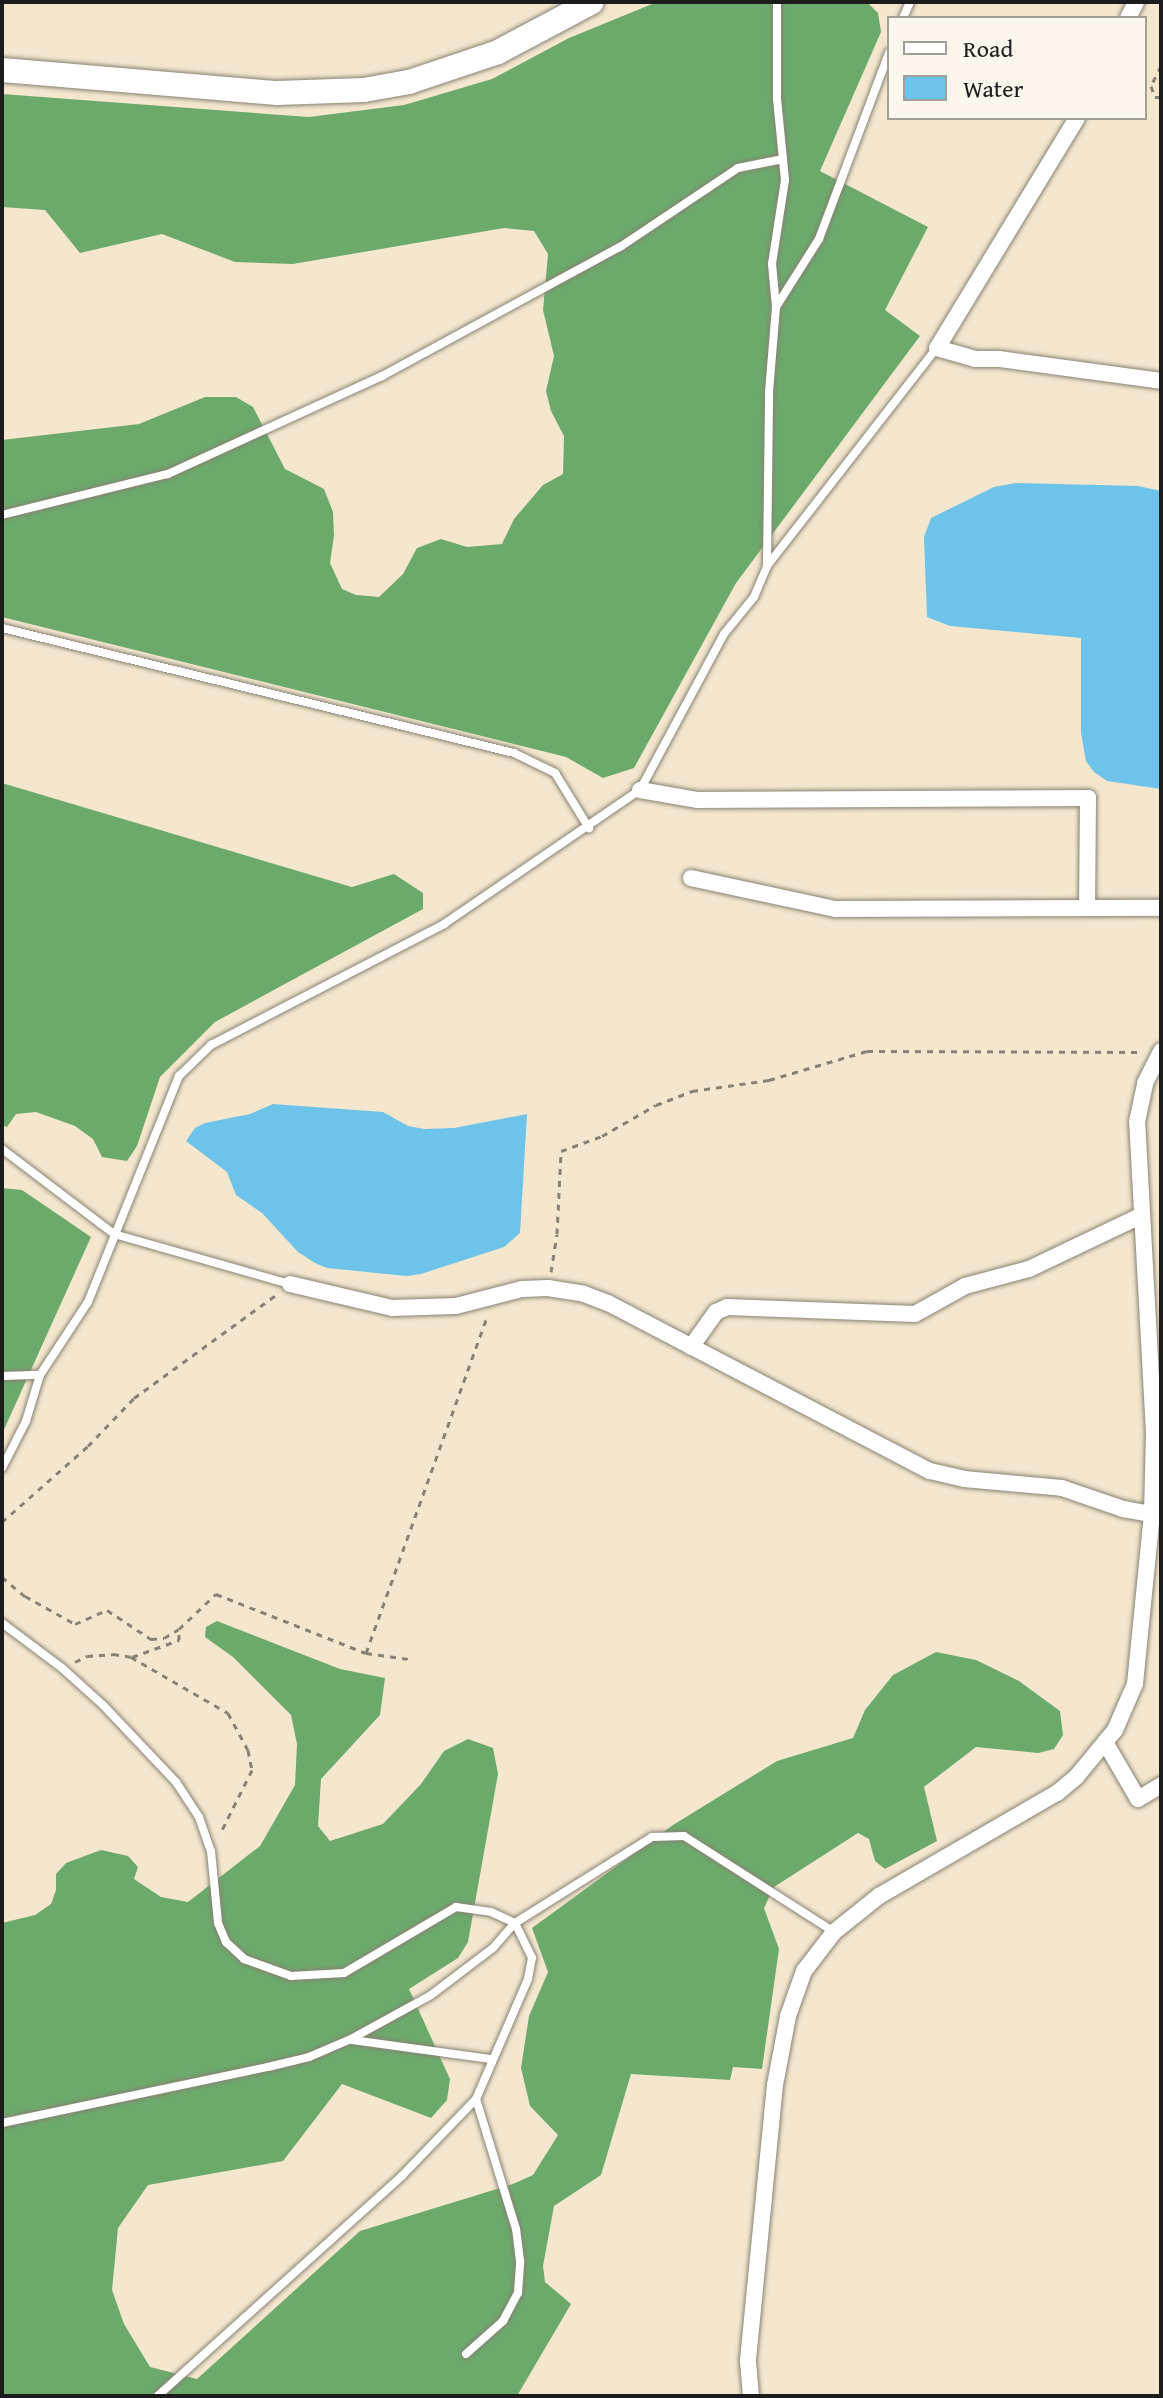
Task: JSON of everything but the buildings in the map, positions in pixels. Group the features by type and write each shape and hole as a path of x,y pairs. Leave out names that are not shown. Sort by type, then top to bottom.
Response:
{"street":[{"path":"2,70 277,93 364,90 435,74 498,52 592,2"},
{"path":"1076,120 937,348 975,359 1161,381"},
{"path":"640,790 698,800 1088,798 1087,907"},
{"path":"691,878 836,909 1161,908"},
{"path":"751,2396 748,2360 782,2042 804,1971 834,1932 879,1896 1057,1793 1105,1742 1129,1701 1139,1665 1157,1515 1137,1122 1145,1083 1160,1052"},
{"path":"691,1347 716,1312 727,1307 915,1314 965,1286 1029,1269 1142,1215"},
{"path":"290,1284 392,1308 456,1306 522,1289 548,1288 608,1303 930,1471 964,1479 1062,1488 1123,1509 1157,1515"},
{"path":"1105,1742 1138,1799 1161,1785"}],"lane":[{"path":"767,566 769,392 776,307 772,264 785,180 777,99 777,2"},
{"path":"776,307 819,239 887,58"},
{"path":"2,515 168,474 368,383 620,247 738,168 783,159"},
{"path":"2,1468 26,1421 40,1375 88,1302 179,1076 211,1045 444,924 589,828 640,790 724,634 754,597 767,566 937,348"},
{"path":"2,628 514,753 555,773 589,828"},
{"path":"2,1149 114,1234 290,1284"},
{"path":"2,1376 40,1375"},
{"path":"2,1623 62,1668 176,1782 199,1817 211,1851 218,1923 226,1942 244,1959 291,1976 344,1973 456,1907 491,1912 515,1923 532,1958 528,1979 476,2099 402,2176 158,2396"},
{"path":"2,2123 268,2067 309,2057 351,2039 431,1995 493,1948 515,1923 652,1837 684,1836 834,1932"},
{"path":"351,2039 491,2059"},
{"path":"466,2354 503,2321 518,2293 520,2261 516,2229 476,2099"}],"path":[{"path":"1161,66 1151,86 1155,97 1161,97"},
{"path":"548,1288 557,1234 561,1151 602,1136 656,1105 692,1091 769,1080 867,1051 1160,1052"},
{"path":"2,1522 88,1446 134,1398 290,1284"},
{"path":"366,1653 493,1298"},
{"path":"2,1577 25,1596 75,1624 107,1610 151,1639 164,1638 179,1629 216,1594 366,1653 409,1659"},
{"path":"62,1668 87,1656 131,1657 179,1640 179,1629"},
{"path":"131,1657 181,1689 211,1700 228,1713 248,1750 252,1770 211,1851"}],"green space":[{"path":"657,2 867,2 878,13 881,32 820,171 928,227 885,310 920,336 736,583 634,768 603,778 566,757 2,617 2,440 139,424 205,397 236,397 253,407 285,469 324,489 333,512 330,563 342,589 356,595 379,597 403,574 417,548 441,539 467,547 502,544 514,519 543,485 563,474 564,436 551,411 546,391 554,356 543,310 548,254 534,231 504,228 293,264 235,262 162,234 80,253 45,210 2,207 2,94 309,117 404,105 492,79 569,38"},
{"path":"2,783 352,887 394,874 423,893 423,909 215,1022 160,1077 137,1146 127,1161 102,1157 93,1139 75,1126 36,1112 16,1114 7,1127 2,1125"},
{"path":"2,1188 22,1190 91,1237 2,1434"},
{"path":"217,1621 340,1669 385,1678 380,1715 321,1779 318,1826 330,1841 383,1824 421,1784 444,1751 468,1739 493,1748 498,1774 468,1942 458,1958 409,1989 450,2079 447,2100 431,2118 342,2084 283,2161 148,2185 118,2228 112,2290 124,2324 150,2367 197,2379 360,2231 513,2184 533,2175 558,2135 530,2106 521,2068 529,2016 548,1972 532,1928 673,1825 777,1761 853,1738 865,1710 893,1675 936,1652 976,1660 1019,1681 1060,1711 1063,1735 1054,1749 1038,1753 976,1747 924,1787 937,1841 885,1869 875,1861 869,1839 858,1833 774,1887 764,1908 779,1949 762,2069 733,2067 730,2080 631,2074 601,2175 554,2206 543,2266 545,2282 571,2304 517,2396 2,2396 2,1923 35,1915 51,1904 56,1890 56,1874 66,1863 101,1850 128,1856 138,1867 134,1879 161,1897 188,1902 260,1846 295,1785 297,1744 291,1715 233,1657 205,1637 206,1627"}],"water":[{"path":"1016,483 1138,486 1161,491 1161,789 1107,781 1094,772 1086,761 1081,733 1081,638 950,626 927,617 924,537 931,518 994,487"},
{"path":"273,1104 383,1112 408,1126 424,1129 454,1128 527,1114 520,1233 504,1247 421,1274 406,1276 327,1268 315,1263 298,1252 262,1213 236,1195 227,1172 186,1141 195,1128 205,1123 250,1114"}]}
